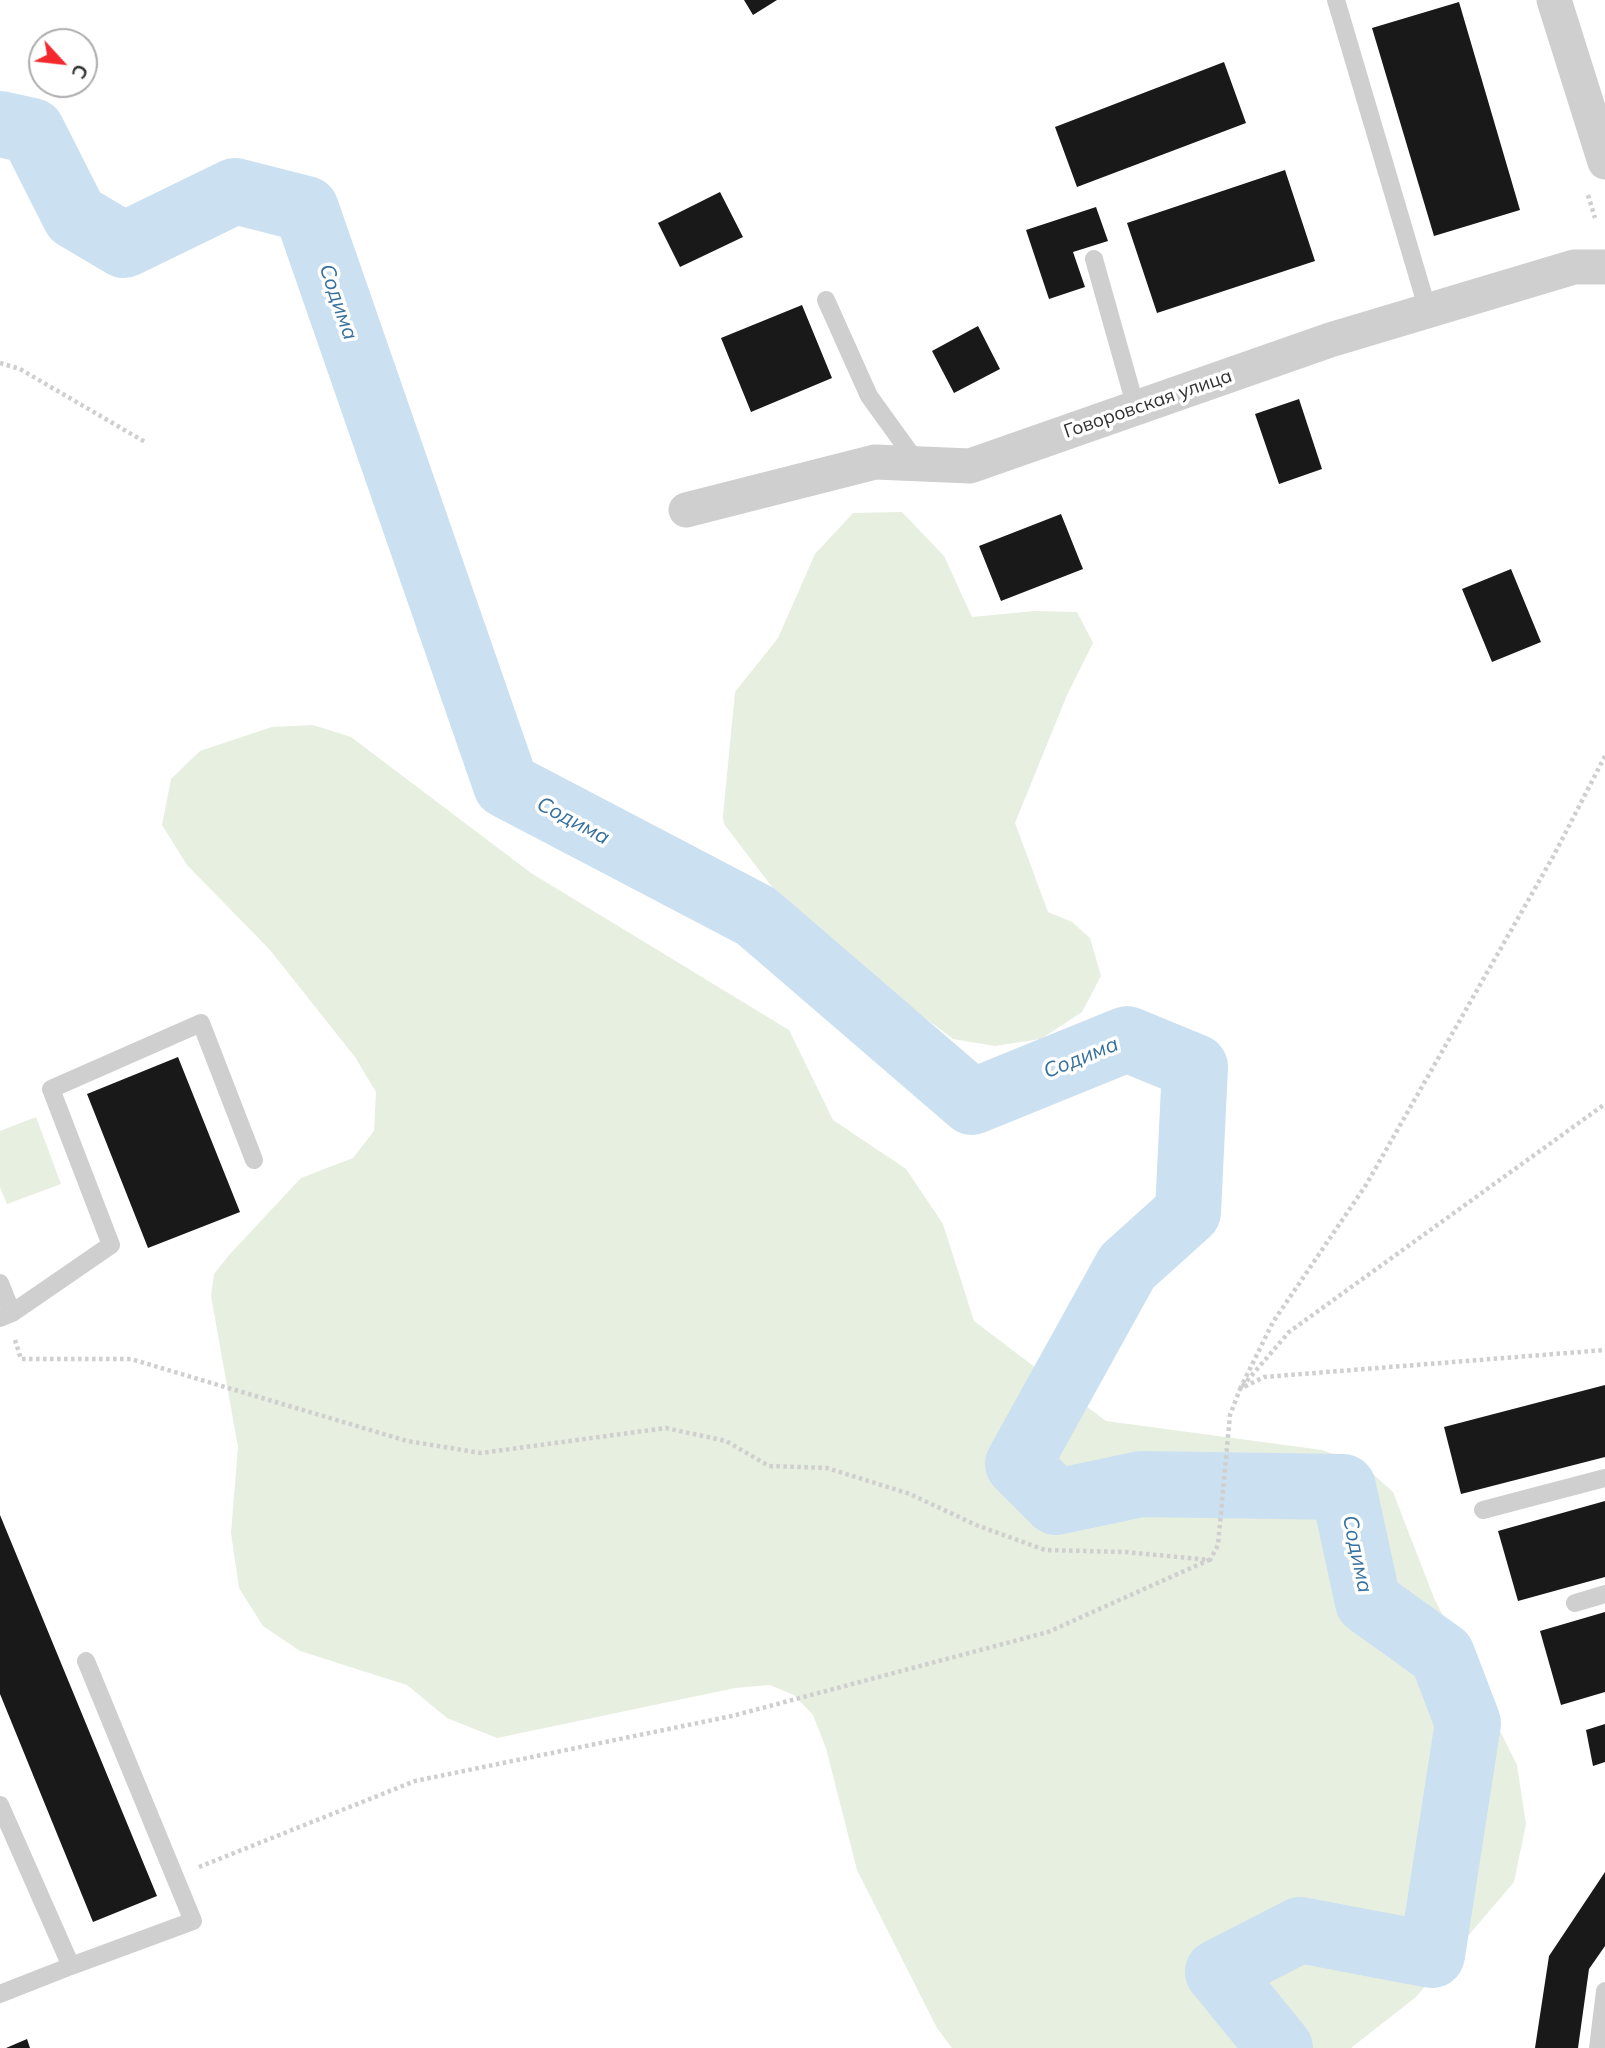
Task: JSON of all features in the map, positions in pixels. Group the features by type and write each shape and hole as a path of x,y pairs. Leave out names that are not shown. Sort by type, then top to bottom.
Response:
{"street":[{"path":"1554,0 1605,162"},
{"name":"Говоровская улица","path":"686,510 875,462 971,466 1330,340 1574,267 1605,267"}],"lane":[{"path":"1336,0 1428,311"},
{"path":"1094,259 1136,408"},
{"path":"826,300 869,396 918,464"},
{"path":"0,1283 6,1315 111,1245 51,1089 201,1023 254,1160"},
{"path":"1483,1510 1605,1478"},
{"path":"1575,1603 1605,1594"},
{"path":"0,1994 192,1921 86,1661"},
{"path":"0,1805 71,1966"},
{"path":"1598,2048 1605,1991"}],"path":[{"path":"0,363 20,369 145,442"},
{"path":"174,1877 415,1781 732,1716 1048,1632 1210,1560 1218,1545 1230,1415 1240,1389 1273,1322 1366,1185 1554,855 1605,756"},
{"path":"1240,1389 1289,1332 1605,1104"},
{"path":"6,1315 22,1359 131,1359 407,1441 481,1453 666,1428 726,1441 769,1466 827,1468 898,1490 976,1525 1045,1550 1125,1552 1210,1560"},
{"path":"1240,1389 1264,1377 1605,1350"}],"green space":[{"path":"902,512 944,556 972,617 1034,611 1077,612 1093,643 1067,695 1015,823 1048,912 1072,922 1090,938 1101,976 1082,1012 1041,1039 995,1046 953,1039 867,974 782,900 724,824 735,692 778,638 815,554 853,513"},
{"path":"313,725 351,737 531,873 789,1030 833,1120 906,1169 943,1224 974,1321 1106,1421 1322,1450 1363,1465 1393,1492 1434,1598 1517,1765 1526,1824 1514,1882 1416,1997 1351,2048 952,2048 937,2028 857,1870 826,1748 813,1715 794,1695 770,1685 735,1688 497,1738 447,1718 407,1685 300,1651 263,1626 239,1588 231,1533 238,1447 211,1296 214,1274 301,1178 353,1158 374,1131 376,1092 355,1057 270,950 187,865 162,825 171,779 200,751 272,727"},
{"path":"36,1117 61,1184 7,1204 0,1187 0,1131"}],"building":[{"path":"744,0 777,0 753,15"},
{"path":"1459,2 1520,210 1434,236 1372,28"},
{"path":"1224,62 1246,123 1077,187 1055,127"},
{"path":"1285,170 1315,261 1157,313 1127,223"},
{"path":"720,192 743,237 680,267 658,223"},
{"path":"1096,207 1108,241 1073,252 1085,287 1049,299 1026,230"},
{"path":"802,305 832,378 751,412 721,338"},
{"path":"978,326 1000,369 954,393 932,351"},
{"path":"1299,399 1322,469 1279,484 1255,414"},
{"path":"1061,514 1083,569 1001,601 979,546"},
{"path":"1511,569 1541,642 1492,662 1462,589"},
{"path":"178,1057 240,1212 148,1248 87,1094"},
{"path":"1605,1385 1605,1457 1461,1494 1444,1427"},
{"path":"1605,1501 1605,1577 1518,1601 1498,1531"},
{"path":"0,1515 157,1896 93,1922 0,1694"},
{"path":"1605,1612 1605,1692 1561,1705 1540,1631"},
{"path":"1605,1724 1605,1762 1593,1766 1586,1730"},
{"path":"1605,1872 1605,1946 1589,1969 1578,2048 1535,2048 1549,1956"},
{"path":"27,2039 30,2048 6,2048"}],"waterway":[{"name":"Содима","path":"0,124 32,131 75,216 124,245 235,191 306,209 506,785 756,916 972,1102 1127,1039 1195,1067 1188,1212 1127,1267 1018,1464 1056,1502 1141,1484 1343,1487 1368,1602 1442,1655 1468,1723 1432,1955 1300,1930 1218,1972 1280,2048"}]}
